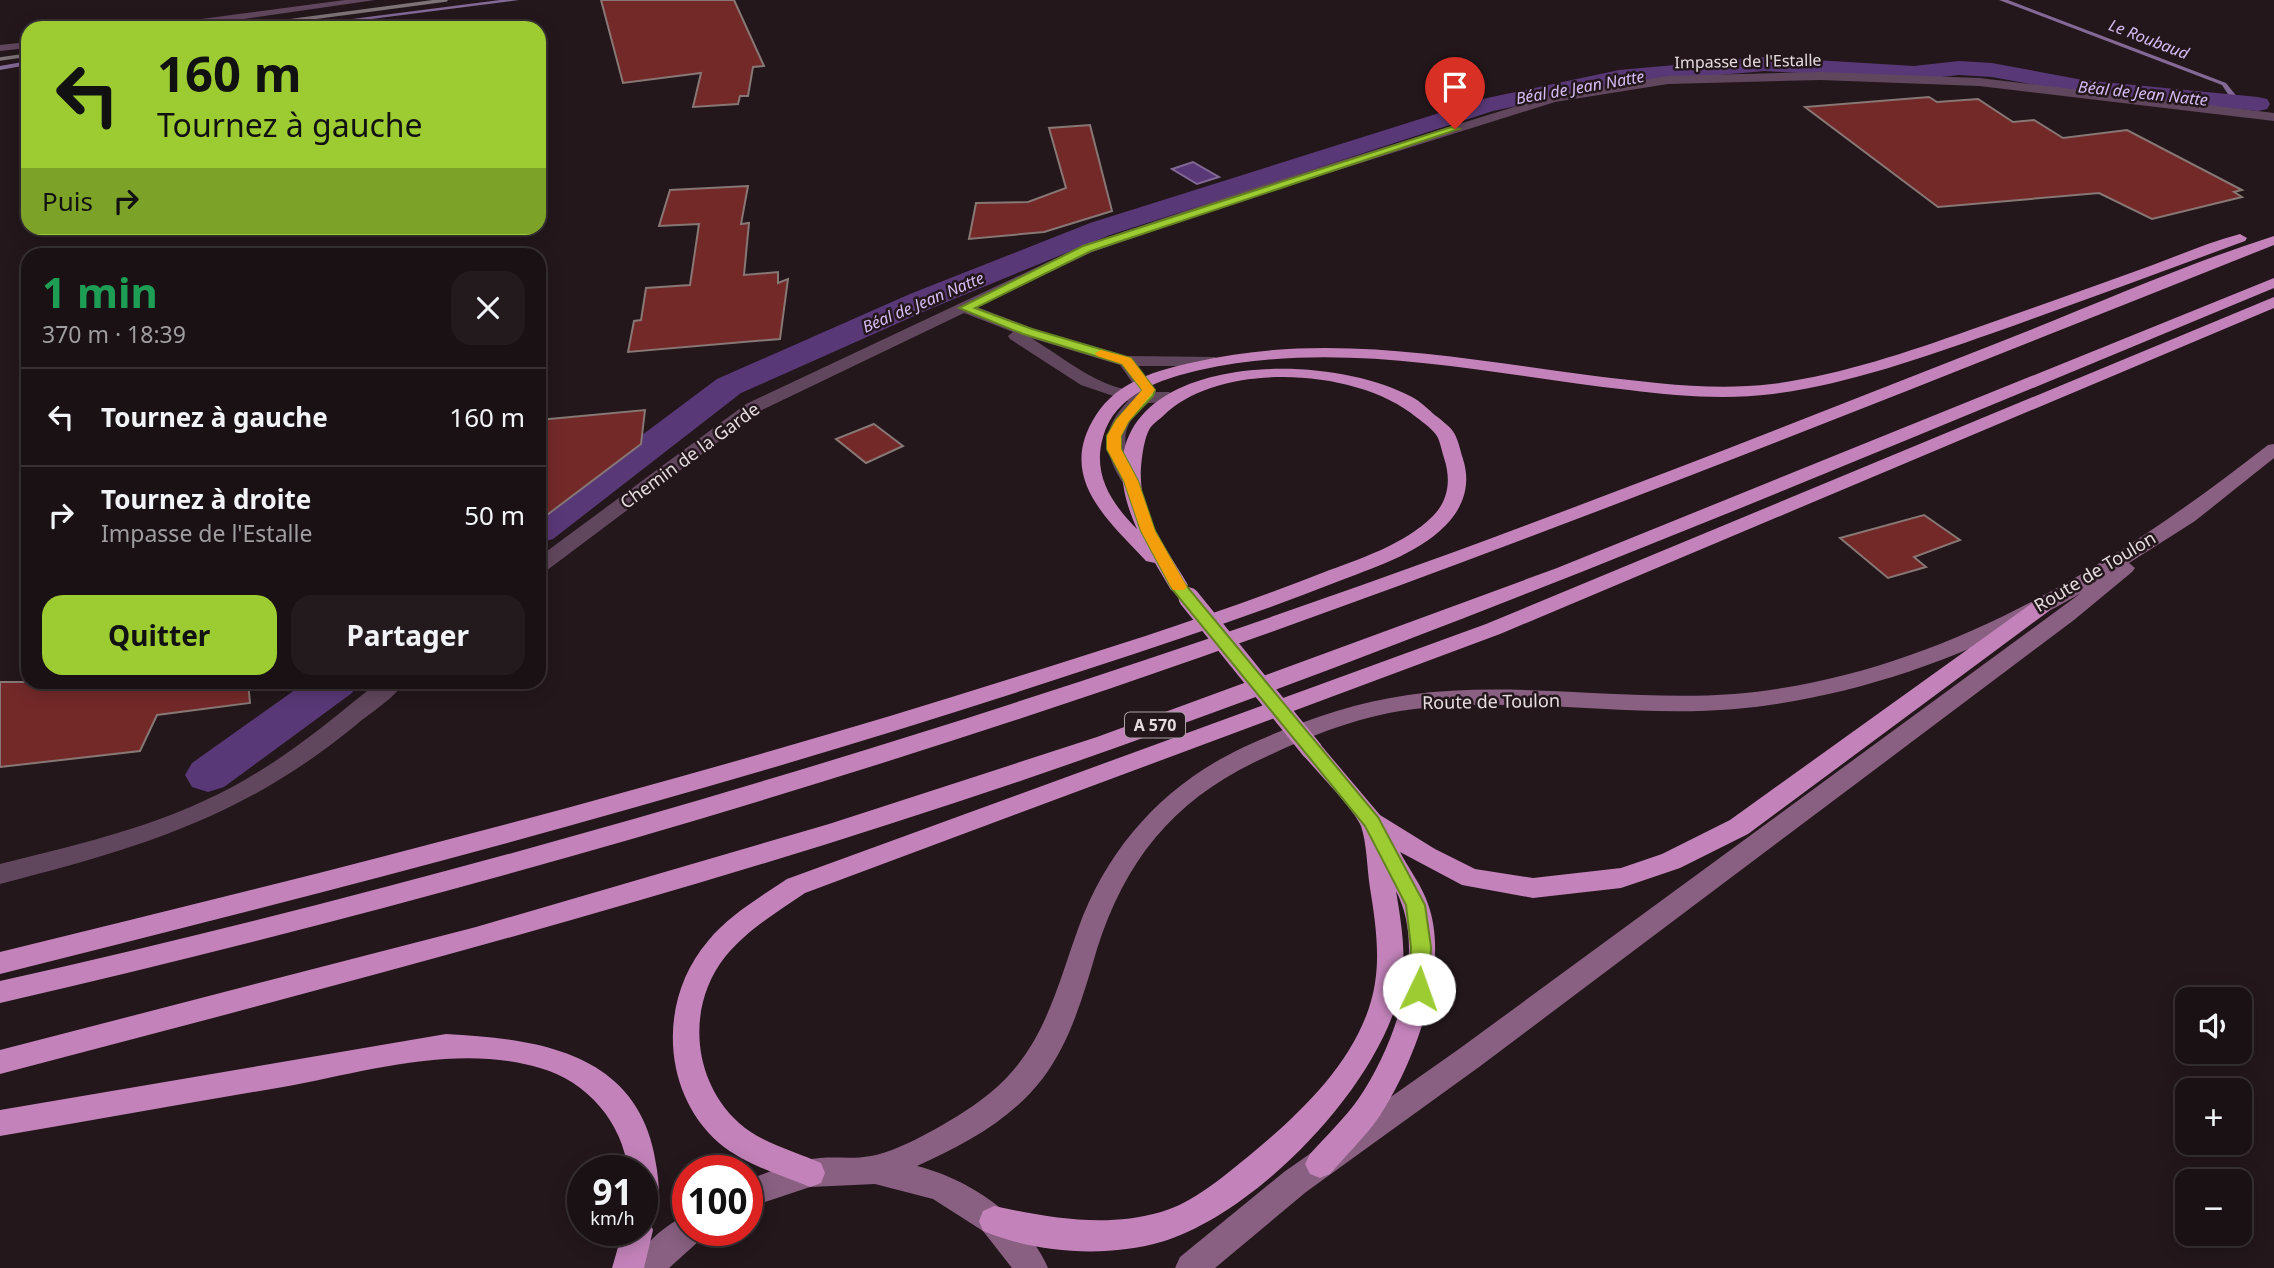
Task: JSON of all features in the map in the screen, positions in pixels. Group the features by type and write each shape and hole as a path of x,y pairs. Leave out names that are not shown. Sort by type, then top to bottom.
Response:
{"highway":[{"path":"1142,391 1209,361 1285,350 1403,354 1658,388 1723,393 1817,383 1917,354 2274,227"},
{"path":"0,992 144,961 573,847 893,750 1192,652 1711,463 2274,240"},
{"name":"A 570","path":"0,1062 476,938 830,833 1105,743 1564,573 2274,283"},
{"path":"810,1172 730,1134 698,1097 684,1051 688,1006 707,961 741,924 796,886 1493,629 2274,302"},
{"path":"0,963 514,835 735,773 935,712 1281,597 1409,542 1440,520 1454,500 1459,463 1453,443 1438,425 1415,407 1383,390 1348,378 1314,372 1277,372 1225,378 1169,397 1145,418 1135,439 1131,481 1148,531 1183,592"},
{"path":"1118,397 1095,431 1090,452 1092,475 1100,497 1183,592 1372,822 1416,905 1421,947 1419,989 1403,1040 1369,1107 1320,1164"},
{"path":"1372,822 1426,856 1471,878 1533,887 1621,878 1671,861 1739,827 2042,606"},
{"path":"994,1221 1056,1234 1121,1235 1180,1220 1265,1160 1303,1127 1334,1093 1362,1053 1387,988 1390,953 1372,822"},
{"path":"0,1123 446,1046 544,1056 586,1076 619,1104 635,1131 641,1155"},
{"path":"628,1268 634,1246"}],"main road":[{"name":"Route de Toulon","path":"1191,1268 1320,1164 1469,1058 2067,615 2274,449"},
{"name":"Route de Toulon","path":"875,1170 969,1127 1004,1101 1032,1070 1048,1047 1077,978 1109,885 1122,864 1155,822 1185,793 1229,765 1305,732 1411,702 1462,699 1735,701 1779,696 1913,660 2042,606 2197,510"},
{"path":"763,1188 810,1172 875,1170 940,1186 994,1221 1032,1268"},
{"path":"648,1268 672,1242"}],"street":[{"path":"210,21 370,0"},
{"path":"0,48 21,46"},
{"name":"Impasse de l'Estalle","path":"965,308 1087,249 1257,191 1553,99 1668,80 1821,76 1979,82 2274,117"},
{"path":"965,308 1028,332 1126,361 1209,361"},
{"path":"965,308 1032,345 1093,387 1118,397 1142,391 1169,397"},
{"name":"Chemin de la Garde","path":"546,562 752,408 965,308"},
{"path":"1126,361 1142,391"},
{"path":"1131,481 1114,449 1114,436 1142,391"},
{"path":"0,874 112,846 195,816 287,765 384,689"}],"shaded area":[{"path":"1193,162 1219,177 1197,184 1172,169"}],"building":[{"path":"601,0 734,0 764,66 753,67 748,96 740,96 738,104 693,107 701,73 623,83"},
{"path":"1929,97 1937,102 1978,99 2013,122 2034,120 2063,138 2127,130 2242,190 2234,192 2242,197 2152,219 2099,193 1938,207 1805,107"},
{"path":"1090,125 1112,211 1044,232 969,239 976,203 1028,202 1066,188 1049,128"},
{"path":"748,186 741,224 749,223 744,275 778,272 778,283 788,279 780,339 628,352 634,321 641,320 646,288 690,285 699,224 659,226 670,190"},
{"path":"645,410 641,444 546,516 546,419"},
{"path":"874,424 903,446 866,463 836,439"},
{"path":"1924,515 1960,540 1914,557 1926,567 1888,578 1840,538"},
{"path":"0,682 21,682 21,689 249,689 250,703 157,715 140,751 0,767"}],"waterway":[{"name":"Le Roubaud","path":"343,21 516,0"},
{"name":"Le Roubaud","path":"2002,0 2224,84 2238,103"},
{"name":"Le Roubaud","path":"0,68 21,64"},
{"name":"Béal de Jean Natte","path":"546,526 729,386 921,301 1100,229 1487,105 1619,77 1704,67 1765,64 1914,73 1959,68 1992,70 2083,87 2258,104"},
{"name":"Béal de Jean Natte","path":"208,775 327,689"}],"railway":[{"path":"288,21 446,0"},
{"path":"0,59 21,56"}],"slow traffic":[{"path":"1101,353 1126,361 1142,377 1149,390 1123,420 1114,436 1114,449 1131,481 1148,531 1179,587"}],"route":[{"path":"1419,989 1421,947 1416,905 1372,822 1178,585 1148,531 1131,481 1114,449 1114,436 1123,420 1149,390 1142,377 1126,361 1028,332 965,308 1087,249 1257,191 1455,129"}]}
